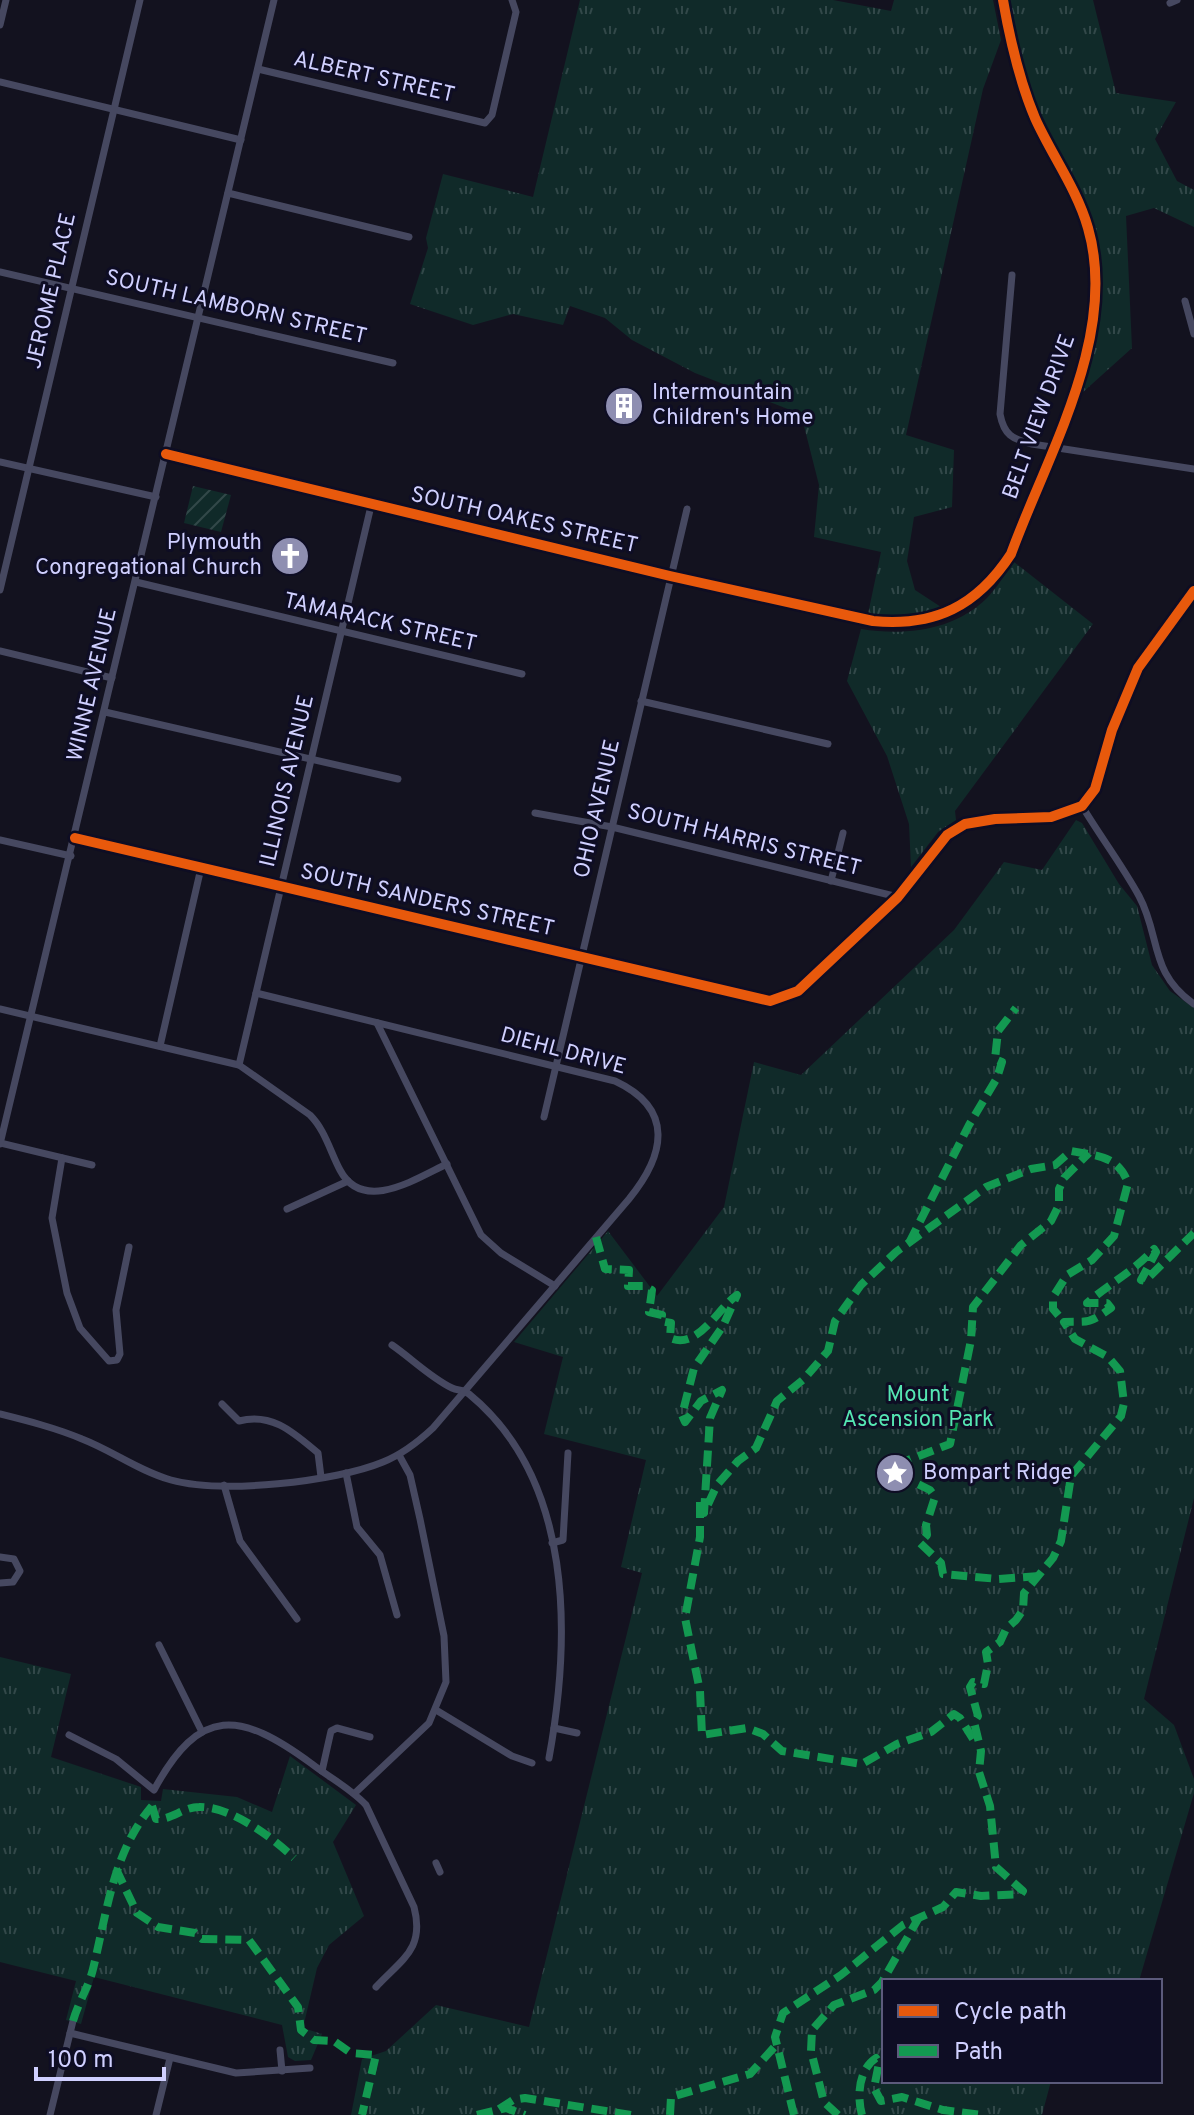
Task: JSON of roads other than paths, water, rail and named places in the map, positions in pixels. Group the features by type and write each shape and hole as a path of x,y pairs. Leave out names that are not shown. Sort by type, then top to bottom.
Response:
{"street":[{"path":"0,25 6,0"},
{"name":"JEROME PLACE","path":"0,590 140,0"},
{"name":"WINNE AVENUE","path":"0,1143 274,0"},
{"name":"ALBERT STREET","path":"258,69 481,123 492,115 516,12 512,0"},
{"name":"BELT VIEW DRIVE","path":"873,621 901,624 945,615 970,601 995,578 1011,554 1054,445 1095,322 1096,280 1088,227 1034,117 1012,46 1003,0"},
{"path":"0,82 241,140"},
{"path":"228,193 409,237"},
{"name":"SOUTH LAMBORN STREET","path":"0,272 393,363"},
{"path":"1012,275 1000,414 1003,430 1014,440 1194,469"},
{"path":"1185,301 1194,334"},
{"name":"SOUTH OAKES STREET","path":"166,454 371,506 873,621"},
{"path":"0,462 156,497"},
{"name":"ILLINOIS AVENUE","path":"239,1065 371,506"},
{"name":"OHIO AVENUE","path":"544,1117 687,509"},
{"name":"TAMARACK STREET","path":"136,582 522,674"},
{"path":"898,897 947,835 965,824 995,819 1051,817 1082,806 1095,789 1112,730 1138,668 1194,591"},
{"path":"0,651 112,678"},
{"path":"641,701 828,744"},
{"path":"105,712 398,779"},
{"path":"1082,806 1140,899 1156,958 1167,977 1194,1004"},
{"name":"SOUTH HARRIS STREET","path":"535,813 612,827 898,897"},
{"path":"831,881 843,833"},
{"name":"SOUTH SANDERS STREET","path":"75,838 770,1001 798,991 898,897"},
{"path":"0,840 71,856"},
{"path":"160,1046 201,868"},
{"name":"DIEHL DRIVE","path":"0,1414 82,1438 171,1480 224,1485 321,1477 346,1473 399,1455 423,1438 466,1391 644,1181 654,1163 658,1143 654,1115 640,1096 615,1081 256,993"},
{"path":"0,1009 239,1065 319,1123 348,1181 372,1191 388,1191 447,1164"},
{"path":"377,1023 481,1235 490,1246 555,1286"},
{"path":"0,1143 92,1165"},
{"path":"62,1158 52,1218 67,1293 80,1328 109,1361 117,1360 120,1354 116,1310 129,1247"},
{"path":"287,1209 348,1181"},
{"path":"392,1345 452,1388 466,1391 501,1426 520,1453 537,1488 552,1543 562,1658 549,1758"},
{"path":"222,1404 239,1421 255,1417 291,1430 318,1453 321,1477"},
{"path":"552,1543 563,1540 566,1527 568,1453"},
{"path":"355,1793 424,1728 436,1710 446,1682 444,1636 410,1475 399,1455"},
{"path":"346,1473 357,1527 380,1555 397,1615"},
{"path":"224,1485 240,1541 297,1619"},
{"path":"0,1557 14,1559 20,1571 13,1582 0,1583"},
{"path":"159,1645 202,1732"},
{"path":"436,1710 512,1756 532,1763"},
{"path":"69,1735 116,1759 154,1790 172,1757 192,1737 218,1726 248,1726 278,1739 355,1793 366,1805 414,1907 418,1924 418,1939 413,1949 376,1987"},
{"path":"322,1771 331,1731 337,1728 370,1737"},
{"path":"554,1728 577,1733"},
{"path":"436,1863 440,1872"},
{"path":"50,2115 73,2021"},
{"path":"70,2033 236,2073 310,2068"},
{"path":"280,2050 282,2071"},
{"path":"156,2115 170,2058"}],"place":[{"name":"Intermountain Children's Home","path":"624,406"},
{"name":"Plymouth Congregational Church","path":"290,556"},
{"name":"Bompart Ridge","path":"895,1473"}],"park label":[{"name":"Mount Ascension Park","path":"918,1408"}]}
